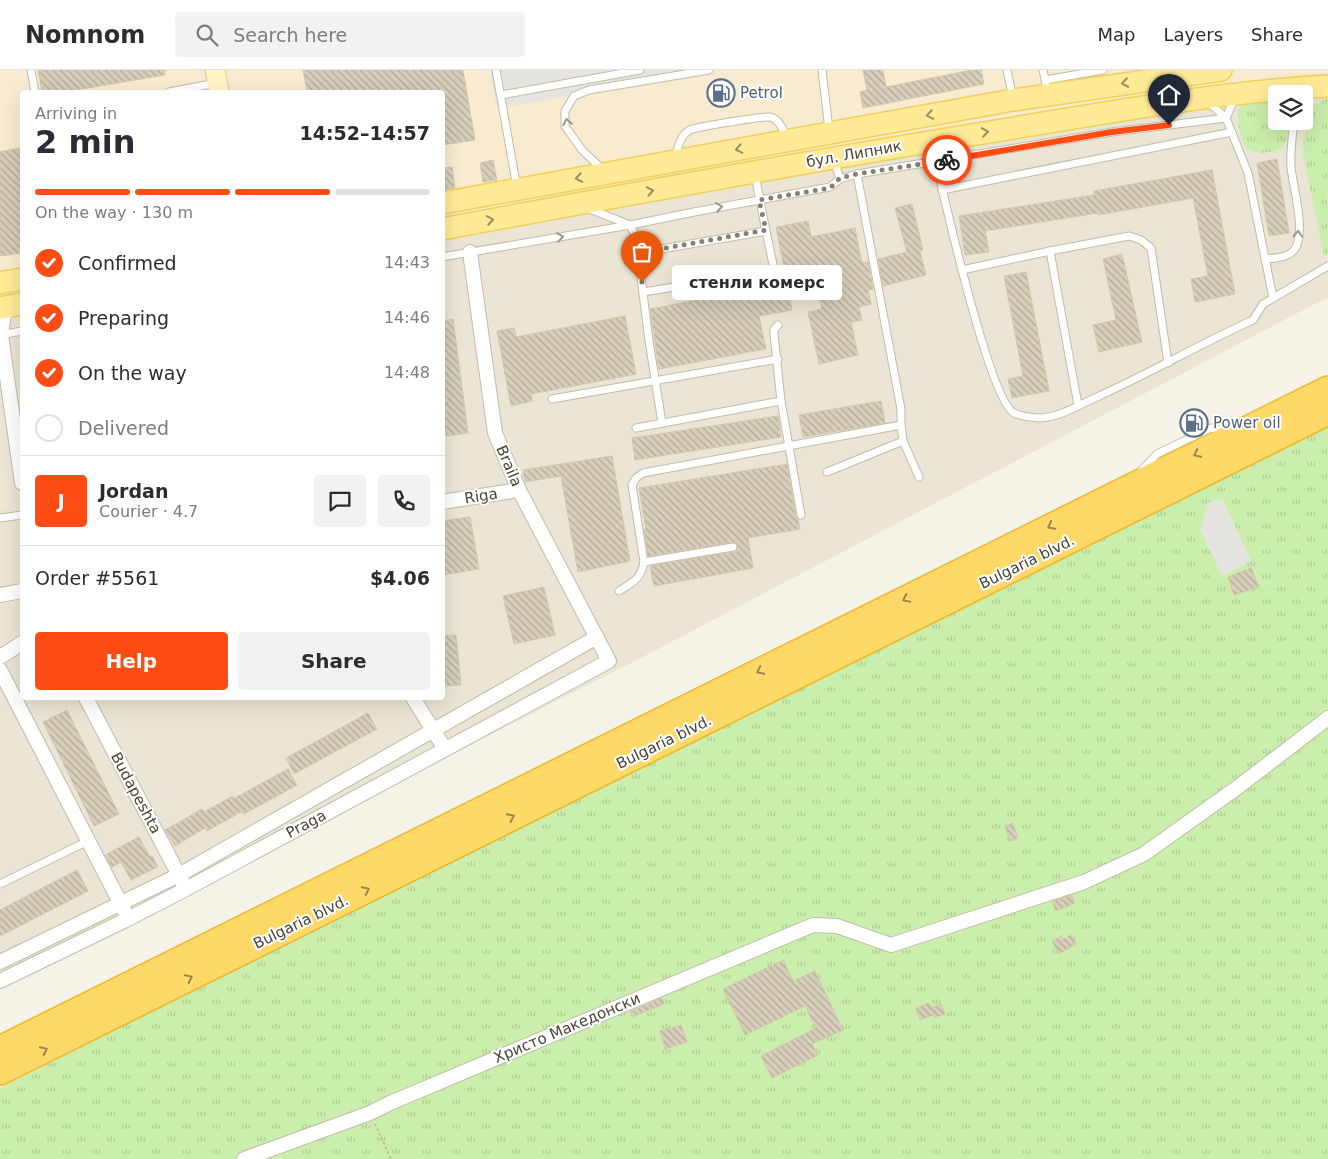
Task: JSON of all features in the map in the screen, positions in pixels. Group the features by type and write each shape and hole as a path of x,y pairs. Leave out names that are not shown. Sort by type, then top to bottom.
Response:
{"highway":[{"name":"Bulgaria blvd.","path":"0,1050 1328,389"},
{"name":"Bulgaria blvd.","path":"0,1072 1328,412"}],"main road":[{"name":"бул. Липник","path":"445,201 1013,100 1046,87 1214,70"},
{"name":"бул. Липник","path":"1313,88 1328,86"},
{"name":"бул. Липник","path":"445,228 834,157 1168,103 1268,93"},
{"path":"829,133 834,157"},
{"path":"0,283 20,279"}],"street":[{"name":"Braila","path":"470,252 495,433 519,490 609,661"},
{"path":"9,307 0,335 20,470"},
{"name":"Riga","path":"445,502 519,490"},
{"path":"0,595 20,591"},
{"path":"0,962 179,875 597,637"},
{"path":"0,658 20,644"},
{"name":"Praga","path":"0,981 186,889 609,661"},
{"path":"0,670 5,694 88,841 128,919"},
{"name":"Budapeshta","path":"87,700 186,889"},
{"path":"413,700 445,749"},
{"name":"Христо Македонски","path":"244,1159 370,1113 399,1099 813,925 837,926 891,945 1084,882 1144,854 1238,787 1328,718"}],"lane":[{"path":"31,70 35,90"},
{"path":"496,70 517,189"},
{"path":"501,95 640,70"},
{"path":"606,173 582,150 565,126 565,111 574,96 589,90 709,70"},
{"path":"822,70 829,133"},
{"path":"1006,70 1013,100"},
{"path":"1043,70 1046,87 1067,73 1103,70"},
{"path":"179,90 217,82"},
{"path":"1226,118 1237,95"},
{"path":"1204,98 1226,118 1248,174 1273,298"},
{"path":"445,256 630,225 830,188 840,178 857,174 1112,132 1226,118"},
{"path":"1265,259 1283,256 1294,251 1299,240 1290,150 1293,130"},
{"path":"942,190 1232,132"},
{"path":"834,157 840,178"},
{"path":"936,162 962,270 983,345 1005,404 1014,413 1040,418 1061,413 1168,363 1252,320 1263,304 1328,266"},
{"path":"754,172 774,269"},
{"path":"857,174 901,409 903,441 919,477"},
{"path":"577,204 630,225 644,252"},
{"path":"662,424 639,262 641,256 644,252 766,230"},
{"path":"962,270 1130,236 1141,240 1152,248 1168,363"},
{"path":"1050,251 1078,405"},
{"path":"643,292 744,276"},
{"path":"778,325 774,330 774,334 782,401 801,515"},
{"path":"0,335 20,331"},
{"path":"552,399 778,359"},
{"path":"636,428 782,401"},
{"path":"619,591 638,578 643,570 644,562 632,485 636,478 643,473 901,425"},
{"path":"827,472 903,441"},
{"path":"0,518 20,515"},
{"path":"644,562 733,547"},
{"path":"0,884 88,841"}],"path":[{"path":"370,1113 390,1159"}],"shaded area":[{"path":"0,70 1328,70 1328,72 796,152 643,184 445,215 445,90 20,90 20,291 0,295"},
{"path":"490,70 708,70 497,109"},
{"path":"1328,72 1328,297 635,661 0,983 0,295 20,291 20,700 445,700 445,215 643,184 796,152"},
{"path":"0,456 8,506 0,508"},
{"path":"1222,498 1251,561 1222,576 1200,530 1208,503"}],"green space":[{"path":"1268,96 1268,130 1287,130 1286,141 1279,149 1260,153 1254,152 1245,146 1237,111 1241,107 1260,98"},
{"path":"1328,99 1328,197 1325,196 1328,204 1328,254 1324,256 1302,149 1306,130 1313,130 1313,106"},
{"path":"1328,418 1328,1159 0,1159 0,1088"}],"building":[{"path":"38,70 165,70 165,75 76,90 42,90"},
{"path":"303,70 463,70 475,140 445,145 445,90 307,90"},
{"path":"863,70 883,70 886,87 972,70 981,70 984,84 863,108 860,92 867,90"},
{"path":"19,148 20,253 0,256 0,152"},
{"path":"1277,159 1289,233 1269,236 1257,163"},
{"path":"493,160 497,180 483,182 480,163"},
{"path":"452,167 455,188 445,190 445,168"},
{"path":"1212,170 1235,294 1195,302 1191,279 1208,276 1193,198 1098,215 1098,213 985,231 989,252 965,255 959,216 1094,195 1094,191"},
{"path":"912,204 923,250 920,251 926,275 883,286 878,259 907,252 895,208"},
{"path":"808,221 811,237 855,228 862,263 868,262 873,289 868,290 871,304 859,307 862,320 851,322 858,355 819,364 808,312 822,309 818,291 789,296 792,310 759,316 766,349 659,369 650,309 787,283 776,227"},
{"path":"1122,254 1142,342 1099,352 1093,325 1116,320 1103,259"},
{"path":"1026,272 1049,391 1012,398 1008,379 1023,376 1004,276"},
{"path":"625,316 636,374 531,394 532,401 511,406 497,331 514,328 516,337"},
{"path":"453,319 468,433 446,436 445,430 445,320"},
{"path":"881,401 885,423 803,437 799,415"},
{"path":"778,416 781,437 635,460 632,438"},
{"path":"612,456 630,561 578,572 561,476 525,482 523,470"},
{"path":"787,464 800,529 748,538 753,568 654,586 650,566 734,552 737,551 738,547 737,543 732,542 648,556 644,529 646,529 639,488"},
{"path":"470,517 479,569 445,575 445,521"},
{"path":"1251,568 1259,587 1234,595 1228,577"},
{"path":"544,587 555,635 514,644 503,596"},
{"path":"456,635 461,685 445,686 445,636"},
{"path":"67,710 119,814 94,826 43,722"},
{"path":"368,713 377,729 294,774 286,758"},
{"path":"288,769 297,785 244,814 241,812 207,831 205,828 175,846 165,830 202,809 204,812 233,796 233,799"},
{"path":"1013,823 1018,838 1010,841 1005,826"},
{"path":"139,837 158,867 131,880 121,862 112,867 105,855"},
{"path":"77,870 88,891 0,936 0,910"},
{"path":"1071,895 1075,903 1056,911 1052,902"},
{"path":"1071,935 1076,944 1059,954 1052,941 1061,936 1063,939"},
{"path":"783,960 793,981 815,971 843,1030 812,1044 818,1055 772,1078 761,1056 816,1028 805,1006 745,1035 723,989"},
{"path":"661,998 664,1004 632,1017 630,1012"},
{"path":"929,1003 931,1008 941,1004 945,1014 934,1018 933,1015 920,1020 916,1008"},
{"path":"681,1025 687,1042 665,1049 660,1031"}],"way so far":[{"path":"642,282 639,262 644,252 766,230 759,200 830,188 840,178 857,174 947,160"}],"place":[{"name":"Petrol","path":"721,93"},
{"name":"стенли комерс","path":"642,282"},
{"name":"Power oil","path":"1194,423"}],"route":[{"path":"947,160 1112,132 1169,125"}]}
